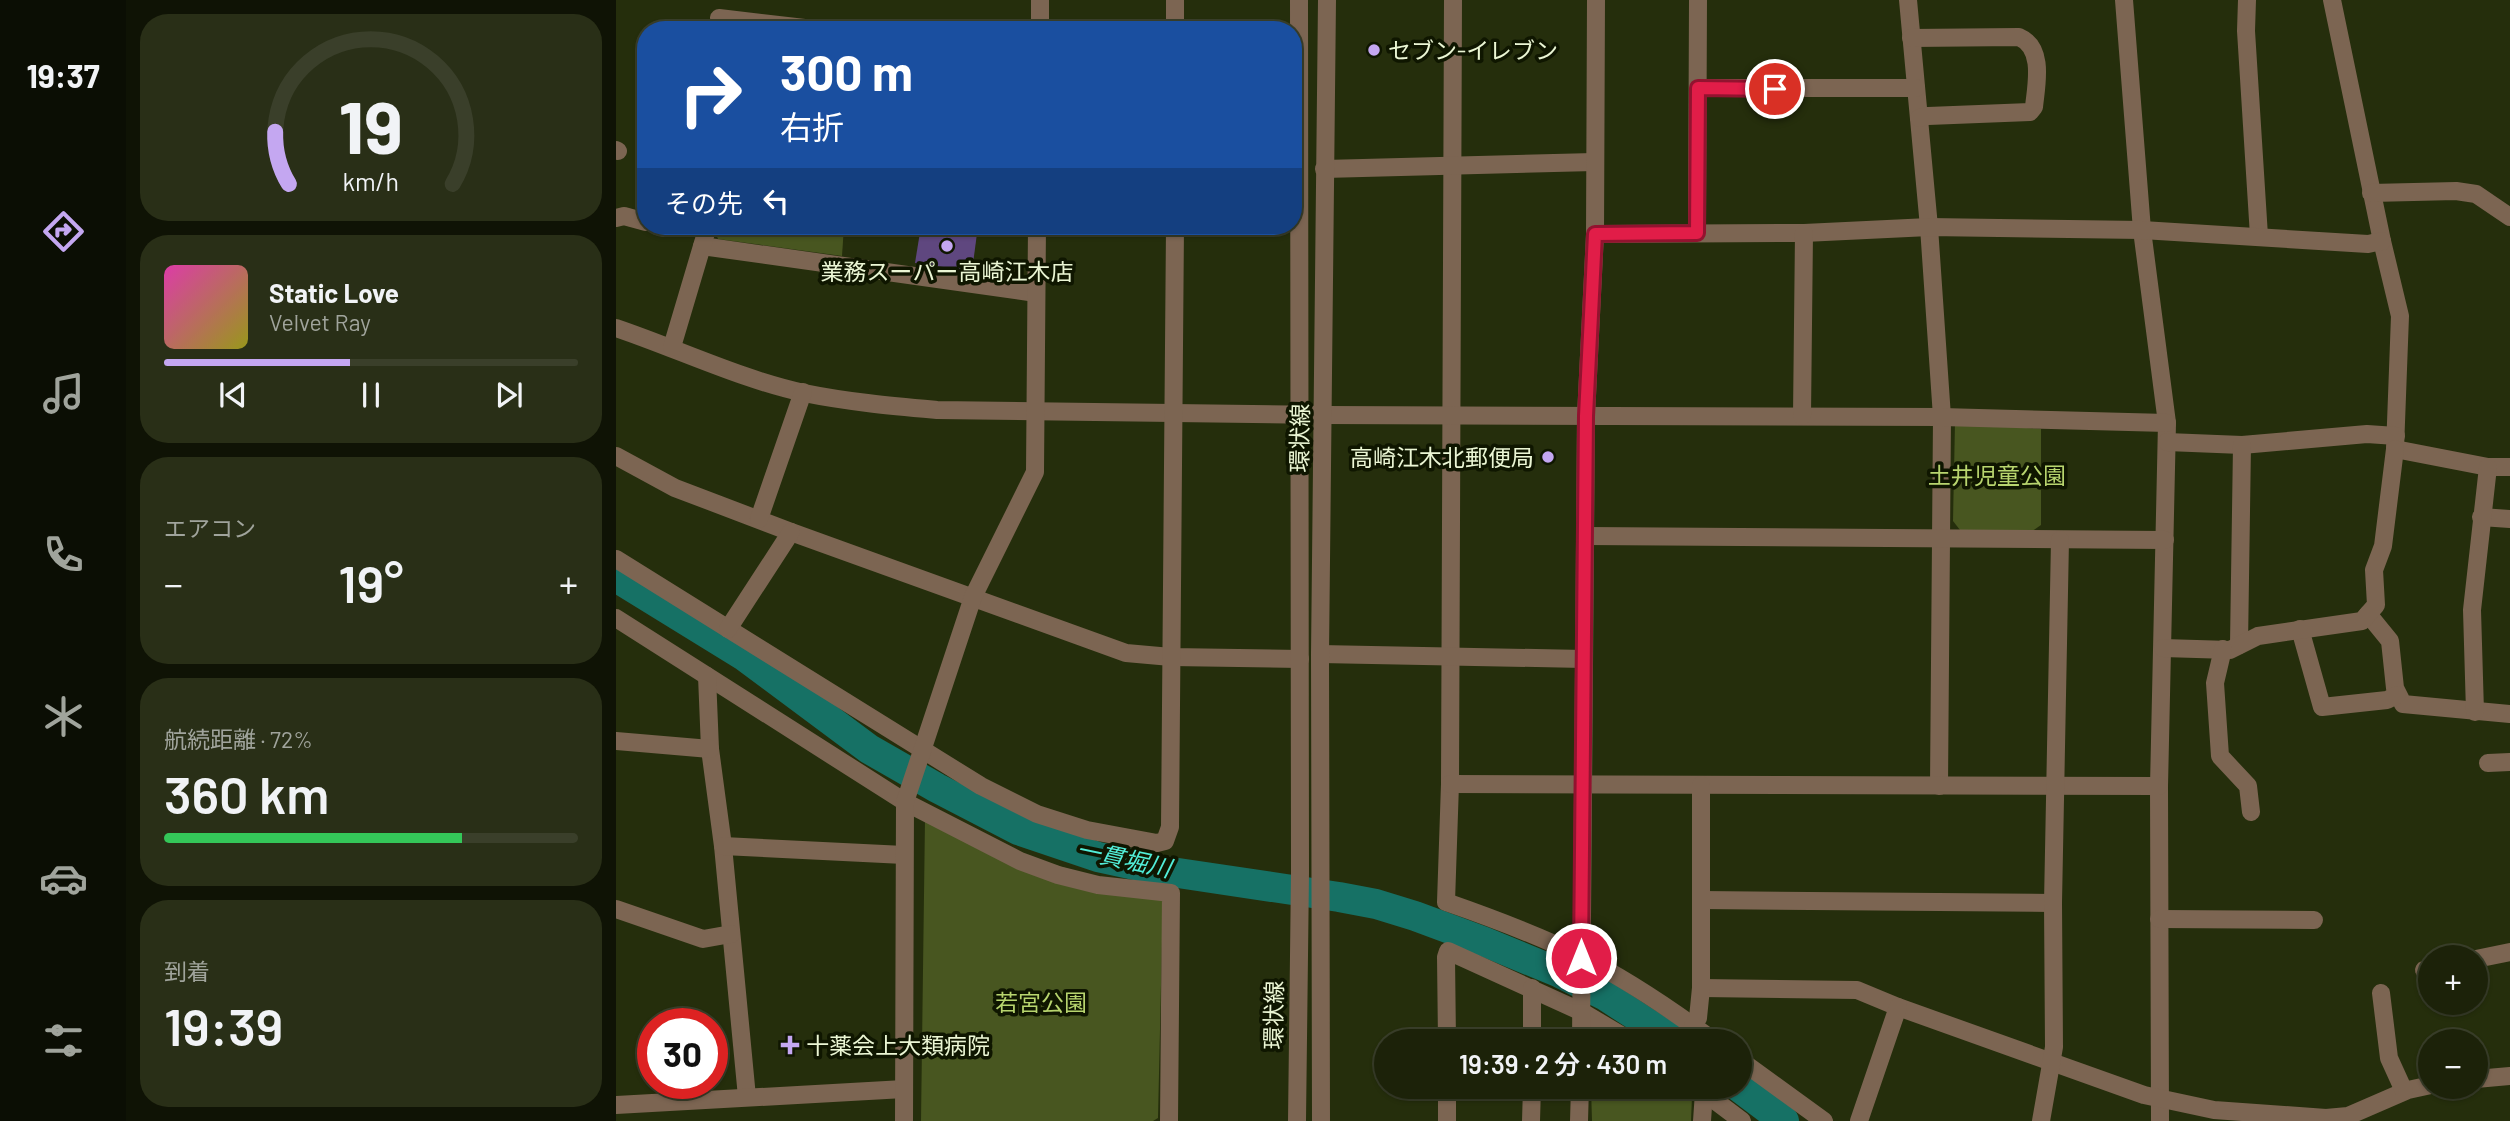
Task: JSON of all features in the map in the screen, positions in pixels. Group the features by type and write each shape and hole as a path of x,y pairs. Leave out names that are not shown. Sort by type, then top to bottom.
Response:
{"street":[{"path":"1040,0 1040,21"},
{"path":"1175,0 1175,21"},
{"name":"環状線","path":"1299,0 1299,21"},
{"name":"環状線","path":"1321,1121 1320,654 1326,0"},
{"path":"1453,0 1451,657 1446,902 1581,957 1643,992 1697,1029"},
{"path":"1581,1029 1584,536 1586,416 1595,234 1596,0"},
{"path":"1697,233 1698,0"},
{"path":"1908,0 1929,227 1942,417 1939,786"},
{"path":"2124,0 2141,230 2167,422 2159,786 2160,1121"},
{"path":"2247,0 2246,31 2259,236"},
{"path":"2163,648 2231,647 2258,636 2362,621 2376,605 2374,570 2383,546 2396,442 2400,316 2371,193 2332,0"},
{"path":"718,16 755,21"},
{"path":"1912,38 2019,37 2025,40 2037,57 2034,107 2030,113 1919,118"},
{"path":"1698,88 1916,88"},
{"path":"1324,169 1594,162"},
{"path":"2371,193 2466,192 2476,194 2510,217"},
{"path":"616,218 624,216 637,220"},
{"path":"1595,234 1804,233 1929,227 2141,230 2368,244 2382,241"},
{"path":"1802,416 1804,233"},
{"path":"672,347 705,235"},
{"path":"904,1121 905,802 973,597 1035,472 1037,235"},
{"path":"616,559 981,786 1037,814 1087,830 1157,843 1165,841 1170,827 1171,413 1175,235"},
{"name":"環状線","path":"1297,235 1300,659 1297,1121"},
{"path":"702,246 1035,293"},
{"path":"616,328 803,393 937,410 1324,415 1942,417 2167,422"},
{"path":"759,519 803,393"},
{"path":"2167,442 2242,445 2367,434 2488,467 2510,467"},
{"path":"2242,445 2231,647 2216,683 2220,756 2248,786 2251,813"},
{"path":"616,456 675,488 1125,653 1171,657 1300,659"},
{"path":"2475,712 2472,610 2488,467"},
{"path":"2481,517 2510,519"},
{"path":"728,629 790,532"},
{"path":"1584,536 2165,540"},
{"path":"2041,1121 2054,1047 2054,788 2060,540"},
{"path":"2368,614 2390,641 2397,695 2403,704 2510,713"},
{"path":"616,618 905,802 1020,861 1058,875 1098,885 1171,893 1169,1121"},
{"path":"2300,629 2322,707 2387,700 2397,695"},
{"path":"1320,654 1584,659"},
{"path":"707,676 710,749 723,846 747,1097"},
{"path":"616,741 710,749"},
{"path":"2488,762 2510,762"},
{"path":"1450,784 2054,788 2159,786"},
{"path":"1693,1026 1698,1018 1701,988 1701,785"},
{"path":"723,846 904,855"},
{"path":"1701,901 2053,903"},
{"path":"616,909 703,939 732,934"},
{"path":"2159,919 2314,920"},
{"path":"1447,1029 1448,951 1582,1011 1611,1029"},
{"path":"2488,957 2510,953"},
{"path":"1532,988 1532,1029"},
{"path":"1701,988 1857,990 1898,1007 2052,1060 2097,1079 2159,1098 2214,1110 2326,1118 2348,1116 2404,1091 2418,1088"},
{"path":"2381,993 2389,1058 2404,1091"},
{"path":"1859,1121 1898,1007"},
{"path":"1752,1069 1824,1121"},
{"path":"2488,1078 2510,1076"},
{"path":"616,1105 904,1089"},
{"path":"1447,1099 1447,1121"},
{"path":"1531,1121 1532,1099"},
{"path":"1579,1121 1580,1099"},
{"path":"1701,1099 1702,1121"},
{"path":"1713,1099 1742,1121"}],"green space":[{"path":"716,235 843,235 842,256 718,239"},
{"name":"土井児童公園","path":"1955,423 2041,429 2041,525 2031,532 1960,530 1953,521"},
{"name":"若宮公園","path":"925,819 968,839 1163,897 1158,1118 1153,1121 921,1121"},
{"path":"1591,1099 1692,1099 1691,1121 1592,1121"}],"building":[{"name":"業務スーパー高崎江木店","path":"920,235 977,235 972,271 915,263"}],"waterway":[{"name":"一貫堀川","path":"616,577 744,656 869,749 1018,830 1098,857 1158,870 1339,897 1376,904 1415,916 1560,973 1604,995 1656,1029"},
{"name":"一貫堀川","path":"1752,1097 1784,1121"}],"place":[{"name":"セブン-イレブン","path":"1374,50"},
{"name":"業務スーパー高崎江木店","path":"947,246"},
{"name":"高崎江木北郵便局","path":"1548,457"},
{"name":"十薬会上大類病院","path":"790,1045"}],"route":[{"path":"1581,958 1586,416 1595,234 1697,233 1698,88 1775,89"}]}
